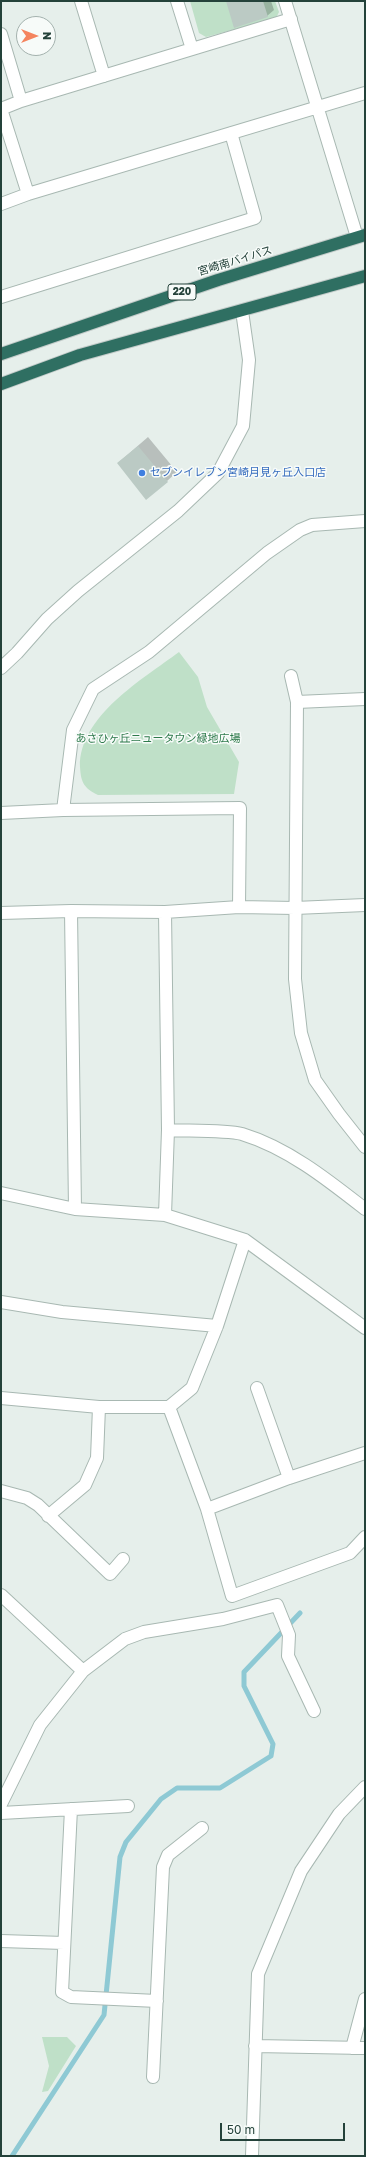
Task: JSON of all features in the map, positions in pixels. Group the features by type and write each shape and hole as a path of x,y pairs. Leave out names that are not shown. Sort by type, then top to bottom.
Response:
{"highway":[{"name":"宮崎南バイパス","path":"1,354 218,280 361,236"},
{"path":"1,384 80,355 365,276"}],"street":[{"path":"81,1 104,76"},
{"path":"177,1 192,49"},
{"path":"285,1 317,106 361,236"},
{"path":"28,194 2,109 21,101 291,19"},
{"path":"1,34 21,101"},
{"path":"1,204 28,194 317,106 365,93"},
{"path":"1,297 254,218 231,133"},
{"path":"1,668 17,653 47,619 78,591 178,511 218,473 244,426 249,360 242,311"},
{"path":"63,810 73,730 93,689 149,652 267,553 300,530 312,525 365,521"},
{"path":"291,676 297,702 295,979 301,1033 315,1080 365,1147"},
{"path":"297,702 365,699"},
{"path":"1,813 63,810 240,808 239,907"},
{"path":"1,913 71,911 165,912 239,907 295,908 365,904"},
{"path":"71,911 75,1209"},
{"path":"165,912 168,1130 165,1215"},
{"path":"168,1130 240,1134 265,1143 322,1176 365,1209"},
{"path":"1,1193 75,1209 165,1215 245,1240 365,1328"},
{"path":"1,1398 99,1407 169,1407 192,1388 217,1326 245,1240"},
{"path":"1,1302 62,1312 217,1326"},
{"path":"257,1388 289,1478"},
{"path":"48,1516 85,1485 97,1458 99,1407"},
{"path":"169,1407 207,1509 232,1596 350,1553 365,1537"},
{"path":"207,1509 289,1478 365,1453"},
{"path":"1,1491 27,1498 38,1505 110,1574 123,1560"},
{"path":"1,1595 83,1671"},
{"path":"1,1804 40,1725 83,1671 124,1639 144,1632 223,1619 278,1605 289,1635 288,1656 314,1711"},
{"path":"252,2156 258,1974 301,1872 339,1814 365,1787"},
{"path":"1,1813 128,1806"},
{"path":"71,1809 62,1992 71,1997 157,2001"},
{"path":"153,2077 163,1868 168,1855 202,1828"},
{"path":"1,1941 64,1943"},
{"path":"352,2048 365,1999"},
{"path":"255,2046 365,2048"}],"green space":[{"path":"190,1 275,1 279,12 276,18 206,37 199,33"},
{"name":"あさひヶ丘ニュータウン緑地広場","path":"179,652 198,677 207,707 239,762 234,794 98,795 86,787 81,777 80,767 82,749 90,731 101,715 116,700 148,674"},
{"path":"42,2037 67,2037 76,2046 48,2091 42,2092 49,2066"}],"building":[{"path":"226,1 263,1 268,17 234,28"},
{"name":"セブンイレブン宮崎月見ヶ丘入口店","path":"138,446 168,482 146,500 117,463"}],"waterway":[{"path":"12,2156 104,2015 120,1857 126,1842 161,1799 177,1788 220,1788 271,1756 273,1744 244,1686 244,1672 300,1613"}],"place":[{"name":"セブンイレブン宮崎月見ヶ丘入口店","path":"142,473"}]}
